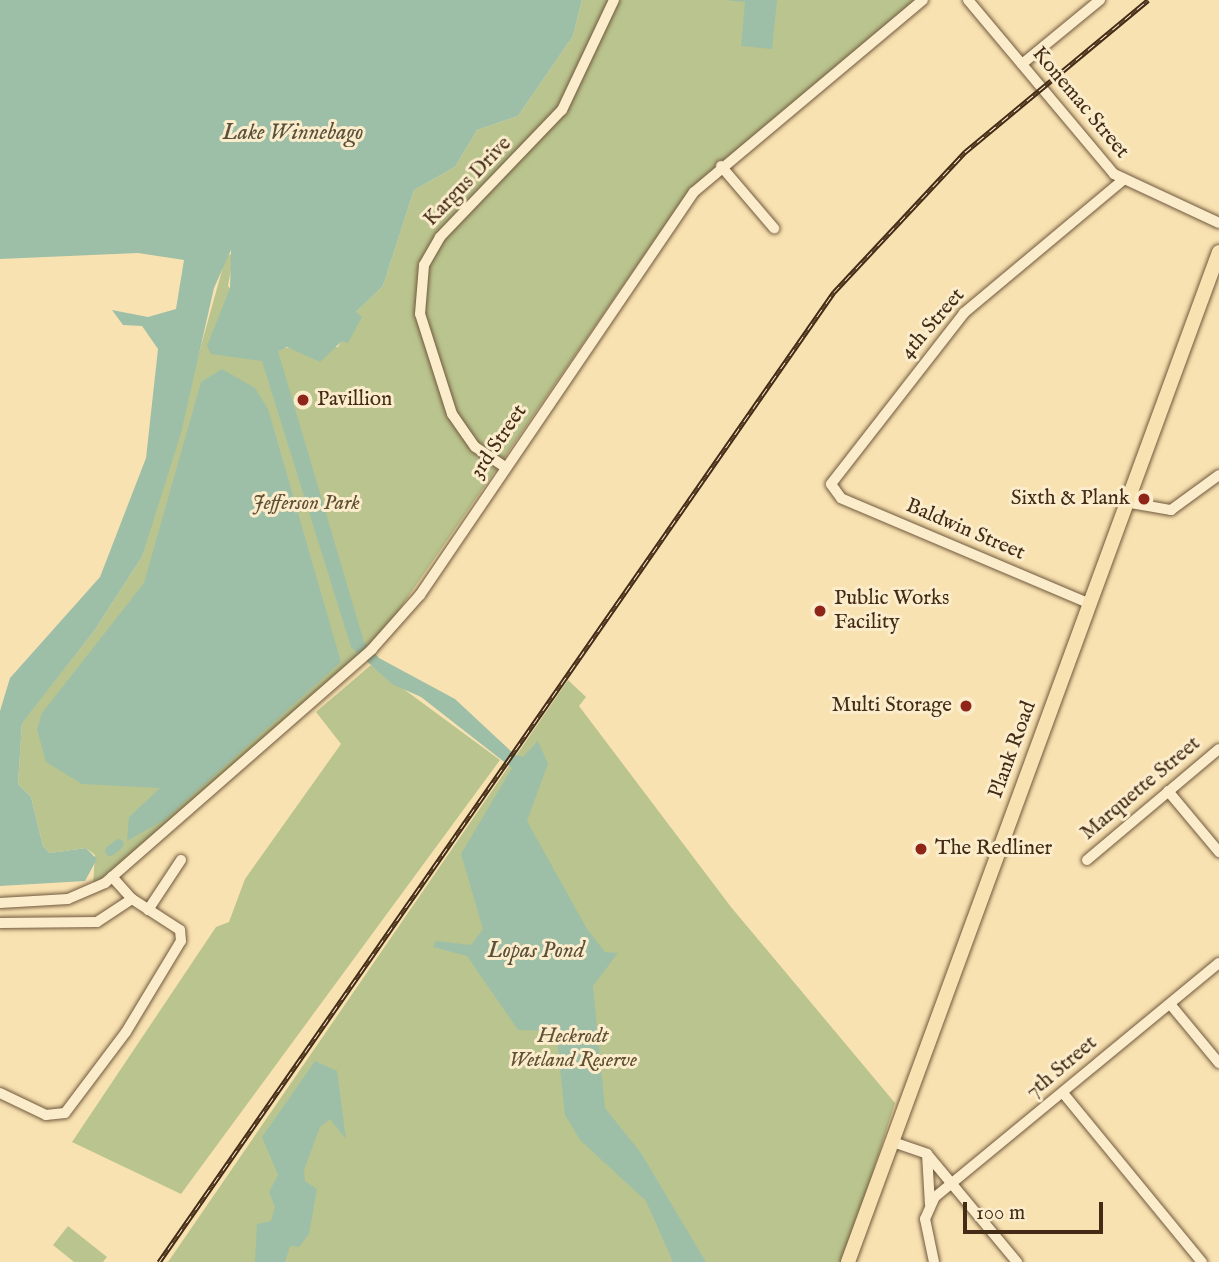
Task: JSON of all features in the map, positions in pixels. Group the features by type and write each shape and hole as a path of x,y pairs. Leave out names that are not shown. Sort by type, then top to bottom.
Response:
{"main road":[{"name":"Plank Road","path":"848,1262 1219,252"}],"street":[{"name":"Kargus Drive","path":"505,467 475,447 452,414 420,314 424,265 440,237 562,110 614,0"},
{"name":"3rd Street","path":"0,903 89,892 113,877 361,660 420,595 666,228 721,166 923,0"},
{"name":"Konemac Street","path":"968,0 1122,181 1219,223"},
{"path":"1022,64 1100,0"},
{"path":"721,166 774,228"},
{"name":"4th Street","path":"831,488 836,473 964,313 1122,181"},
{"path":"1125,502 1171,510 1219,474"},
{"name":"Baldwin Street","path":"831,488 841,498 1088,603"},
{"name":"Marquette Street","path":"1087,860 1219,749"},
{"path":"1168,791 1219,852"},
{"path":"148,910 181,860"},
{"path":"0,1093 46,1115 65,1113 126,1032 183,937 132,900 113,877"},
{"path":"0,923 97,922 132,900"},
{"name":"7th Street","path":"930,1204 1219,963"},
{"path":"1170,1004 1219,1063"},
{"path":"1063,1093 1202,1262"},
{"path":"893,1142 928,1154 1017,1262"},
{"path":"928,1154 930,1204 925,1219 934,1262"}],"green space":[{"name":"Jefferson Park","path":"582,0 920,0 678,206 372,649 93,886 95,855 86,848 50,853 43,846 31,797 18,784 22,722 94,631 142,557 226,256 234,253 228,286 281,348 338,347 356,312 383,286 414,190 455,167 477,130 518,116 573,36"},
{"path":"371,665 500,760 181,1194 72,1142 216,927 229,922 245,879 341,744 316,712"},
{"name":"Heckrodt Wetland Reserve","path":"568,680 586,697 579,706 731,907 895,1103 844,1262 168,1262"},
{"path":"68,1226 107,1257 103,1262 74,1262 53,1245"}],"water":[{"name":"Lake Winnebago","path":"0,0 582,0 573,36 518,116 477,130 455,167 414,190 383,286 356,312 362,317 348,343 342,341 320,362 287,347 278,351 364,642 379,658 455,699 515,755 523,757 538,741 548,764 527,821 587,929 605,952 618,953 593,986 605,1108 641,1153 706,1262 673,1262 646,1201 580,1140 565,1115 556,1031 518,1030 467,956 433,947 436,941 471,945 483,929 461,854 512,768 421,697 392,684 351,647 262,361 211,354 207,346 230,288 231,250 214,288 181,433 142,557 94,631 22,723 18,784 31,797 43,846 50,853 86,848 97,859 85,881 0,886 0,711 10,678 100,577 146,458 158,349 142,326 123,325 112,310 148,317 176,309 184,260 138,253 0,259"},
{"path":"725,0 777,0 772,49 741,46 745,2"},
{"path":"222,369 255,388 268,409 341,662 164,820 127,841 129,817 160,788 82,784 46,762 37,729 42,713 144,583 201,382"},
{"path":"315,1061 337,1071 346,1139 330,1119 320,1127 304,1170 305,1181 317,1189 309,1234 299,1247 290,1246 285,1262 255,1262 257,1224 271,1221 275,1207 269,1192 278,1175 262,1137"}],"waterway":[{"path":"110,851 119,844"}],"railway":[{"path":"159,1262 834,292 965,152 1148,0"}],"place":[{"name":"Pavillion","path":"303,400"},
{"name":"Sixth & Plank","path":"1144,499"},
{"name":"Public Works Facility","path":"820,611"},
{"name":"Multi Storage","path":"966,706"},
{"name":"The Redliner","path":"921,849"}],"water label":[{"name":"Lopas Pond","path":"536,951"}]}
